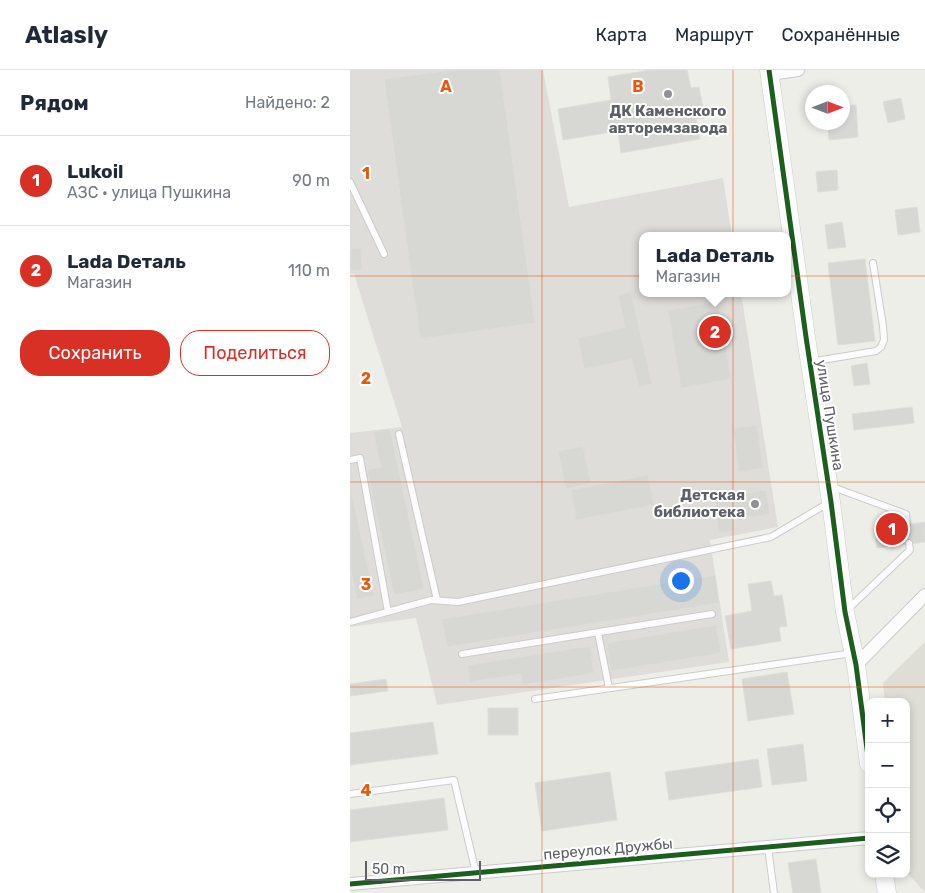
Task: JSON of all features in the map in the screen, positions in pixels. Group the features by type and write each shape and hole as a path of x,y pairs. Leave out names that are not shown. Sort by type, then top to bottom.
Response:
{"street":[{"path":"770,72 798,70"},
{"name":"улица Пушкина","path":"770,72 810,362 866,743"},
{"path":"855,659 925,595"},
{"name":"переулок Дружбы","path":"350,884 865,838"}],"lane":[{"path":"350,182 384,254"},
{"path":"810,362 876,351 881,348 884,340 884,326 873,263"},
{"path":"399,434 437,600"},
{"path":"350,460 360,458 388,612"},
{"path":"350,622 431,600 458,602 771,537 829,493 906,514 907,524"},
{"path":"846,612 910,550 909,544"},
{"path":"462,654 712,614"},
{"path":"598,633 609,688"},
{"path":"535,699 609,688 855,659"},
{"path":"350,794 454,780 476,873"},
{"path":"768,847 774,893"}],"shaded area":[{"path":"350,70 543,70 569,207 723,178 731,232 639,232 639,297 742,297 778,527 710,540 729,662 437,705 416,618 350,627 350,433 402,427 354,274 350,274"},
{"path":"925,642 925,892 910,876 910,698 885,698 883,683"}],"building":[{"path":"451,70 500,70 535,323 420,339 384,79"},
{"path":"650,70 687,70 691,88 699,87 705,118 696,119 700,139 621,153 618,131 563,140 558,109 611,100 608,77"},
{"path":"901,98 905,119 888,123 883,102"},
{"path":"850,105 856,105 858,137 829,140 828,130 850,130"},
{"path":"837,170 838,190 818,192 816,172"},
{"path":"917,207 920,232 898,235 895,210"},
{"path":"842,222 846,247 828,249 825,225"},
{"path":"361,248 362,270 350,271 350,249"},
{"path":"865,259 875,341 838,345 828,263"},
{"path":"631,292 652,384 639,387 632,359 584,369 578,338 625,327 618,295"},
{"path":"718,302 731,379 681,388 668,310"},
{"path":"867,363 870,384 854,386 851,366"},
{"path":"912,407 914,423 854,430 852,414"},
{"path":"757,425 763,468 739,472 733,428"},
{"path":"390,429 424,589 394,595 367,470 381,467 373,432"},
{"path":"583,446 591,483 566,489 558,451"},
{"path":"648,475 654,505 576,520 571,490"},
{"path":"350,485 374,596 357,599 350,566"},
{"path":"766,490 770,514 733,520 735,531 719,533 714,498"},
{"path":"925,522 925,542 877,548 874,529"},
{"path":"715,575 719,603 447,647 442,619"},
{"path":"771,581 774,596 782,595 787,626 779,627 781,641 731,649 725,616 752,611 748,584"},
{"path":"716,625 721,653 611,671 607,643"},
{"path":"590,646 594,673 522,685 521,674 470,682 468,665"},
{"path":"787,672 794,714 748,721 742,679"},
{"path":"386,679 388,691 350,696 350,684"},
{"path":"488,708 518,708 518,735 488,735"},
{"path":"433,722 438,754 350,765 350,733"},
{"path":"803,744 807,781 772,785 767,749"},
{"path":"758,759 762,787 669,800 665,772"},
{"path":"610,772 617,820 542,831 535,783"},
{"path":"444,798 448,830 350,842 350,810"},
{"path":"816,859 821,893 793,893 788,863"}],"cycle path":[{"path":"769,70 845,612 856,665 866,743"},
{"path":"350,884 865,838"}],"place":[{"name":"ДК Каменского авторемзавода","path":"668,94"},
{"name":"Lada Dеталь","path":"715,332"},
{"name":"Детская библиотека","path":"755,504"},
{"name":"Lukoil","path":"892,529"}]}
